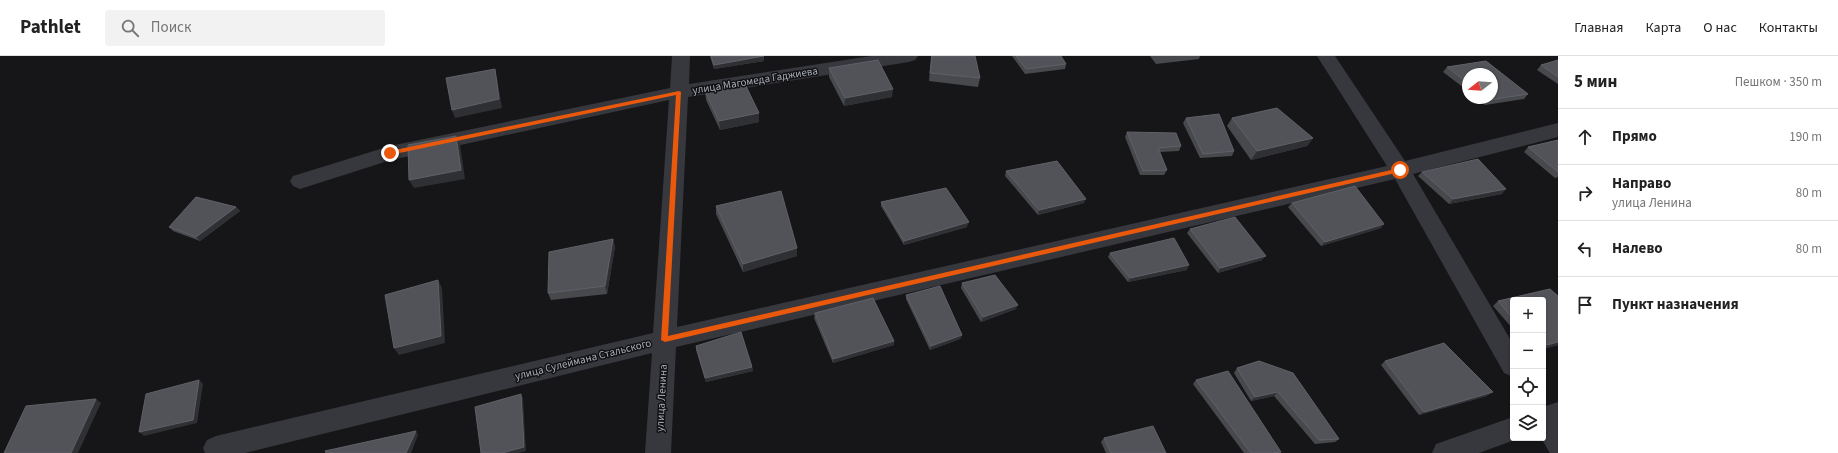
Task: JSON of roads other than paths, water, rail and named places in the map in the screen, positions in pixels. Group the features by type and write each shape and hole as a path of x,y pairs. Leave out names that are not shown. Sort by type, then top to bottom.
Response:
{"street":[{"name":"улица Ленина","path":"658,453 681,56"},
{"name":"улица Магомеда Гаджиева","path":"300,181 390,153 679,92 909,56"},
{"path":"1326,56 1400,170 1510,361"},
{"name":"улица Сулеймана Стальского","path":"216,448 665,340 1400,170 1558,130"},
{"path":"1546,417 1558,413"},
{"path":"1546,423 1558,444"},
{"path":"1445,453 1510,430"}]}
